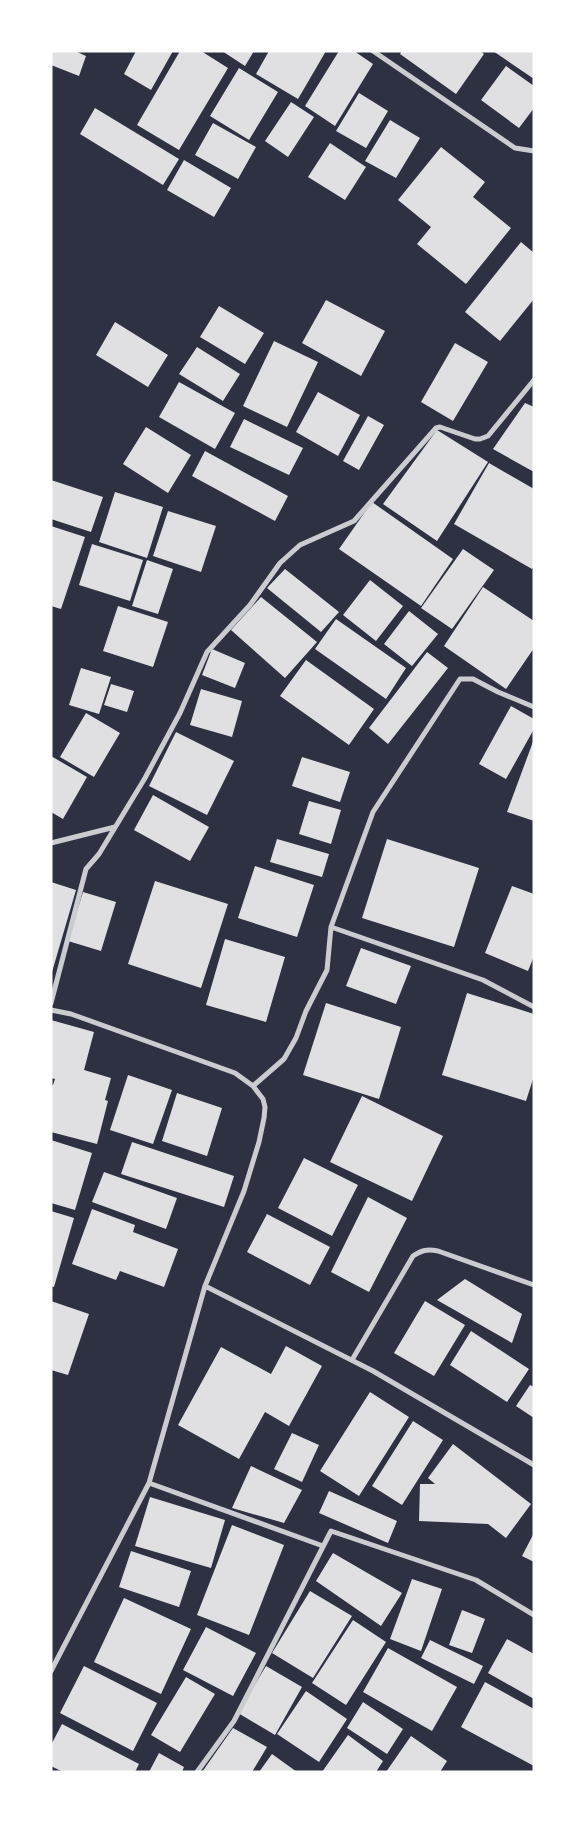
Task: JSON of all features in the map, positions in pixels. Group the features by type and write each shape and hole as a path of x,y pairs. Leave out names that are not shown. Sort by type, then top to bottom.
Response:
{"street":[{"path":"373,51 515,148 534,151"},
{"path":"51,1003 86,869 99,854 145,778 180,713 207,652 250,605 280,563 300,545 354,521 436,428 440,426 475,439 488,436 533,381"},
{"path":"253,1086 284,1059 296,1038 306,1011 326,970 331,927 373,812 460,679 473,679 534,707"},
{"path":"51,842 115,826"},
{"path":"331,927 483,980 534,1007"},
{"path":"51,1010 71,1014 234,1073 253,1086 261,1095 265,1106 259,1142 244,1190 205,1286 149,1483 51,1671"},
{"path":"352,1360 413,1256 420,1251 427,1249 438,1251 534,1285"},
{"path":"205,1286 352,1360 534,1465"},
{"path":"149,1483 323,1546"},
{"path":"197,1772 234,1721 330,1531 476,1580 534,1615"}],"building":[{"path":"51,51 75,51 86,56 79,76 51,65"},
{"path":"136,51 173,51 151,90 124,74"},
{"path":"180,51 201,51 228,68 179,150 137,125"},
{"path":"222,51 254,51 245,66"},
{"path":"269,51 326,51 298,99 256,74"},
{"path":"339,51 354,51 373,64 335,126 305,106"},
{"path":"402,51 480,51 484,54 456,94 400,54"},
{"path":"493,51 534,51 534,79"},
{"path":"506,66 534,86 534,108 519,128 481,100"},
{"path":"239,68 278,92 249,140 210,116"},
{"path":"359,93 388,111 366,148 336,131"},
{"path":"291,102 314,117 288,157 265,141"},
{"path":"95,108 179,159 163,185 80,134"},
{"path":"390,120 420,138 396,178 365,161"},
{"path":"213,123 256,147 238,179 195,155"},
{"path":"330,143 366,167 345,200 308,177"},
{"path":"441,147 485,182 473,197 511,228 466,284 417,244 431,227 398,200"},
{"path":"184,160 231,188 214,217 167,190"},
{"path":"521,242 534,253 534,299 500,341 465,312"},
{"path":"326,300 385,331 361,376 302,343"},
{"path":"219,306 264,333 245,364 200,337"},
{"path":"115,322 168,355 148,387 96,355"},
{"path":"274,341 318,362 287,427 243,406"},
{"path":"455,343 488,362 453,421 421,402"},
{"path":"197,347 240,374 223,401 179,374"},
{"path":"179,382 235,413 215,449 159,417"},
{"path":"318,392 360,415 338,456 296,432"},
{"path":"525,403 534,407 534,472 493,449"},
{"path":"368,416 384,425 359,470 343,461"},
{"path":"244,419 303,448 289,475 230,447"},
{"path":"146,427 191,455 168,493 123,464"},
{"path":"437,430 488,462 437,541 383,504"},
{"path":"205,451 288,496 275,521 192,476"},
{"path":"489,463 534,489 534,566 532,569 454,524"},
{"path":"51,480 103,497 91,532 51,519"},
{"path":"115,492 163,507 147,558 99,542"},
{"path":"372,502 453,559 421,606 339,549"},
{"path":"168,511 216,526 201,572 153,556"},
{"path":"51,526 85,537 61,609 51,606"},
{"path":"92,544 143,560 130,601 79,585"},
{"path":"463,549 494,570 452,629 421,608"},
{"path":"147,560 173,569 158,614 132,606"},
{"path":"285,569 339,612 321,632 267,588"},
{"path":"370,580 403,606 376,641 343,615"},
{"path":"483,587 534,621 534,648 506,689 444,646"},
{"path":"261,597 317,642 285,678 231,630"},
{"path":"118,606 168,622 153,667 103,651"},
{"path":"409,611 438,634 412,666 384,644"},
{"path":"336,619 406,668 386,699 315,649"},
{"path":"212,649 245,663 235,688 202,675"},
{"path":"427,652 448,668 388,744 369,728"},
{"path":"306,660 374,709 349,745 280,696"},
{"path":"81,668 111,677 99,714 69,705"},
{"path":"111,684 134,691 127,712 104,705"},
{"path":"201,689 242,701 232,737 190,725"},
{"path":"511,706 534,719 534,729 506,779 479,764"},
{"path":"86,713 120,733 94,777 60,757"},
{"path":"176,732 234,761 207,815 149,786"},
{"path":"534,739 534,821 507,812"},
{"path":"51,756 87,777 63,819 51,812"},
{"path":"302,757 350,772 340,802 292,786"},
{"path":"153,795 209,827 190,861 134,830"},
{"path":"309,801 341,810 331,844 299,834"},
{"path":"277,839 329,854 322,877 270,862"},
{"path":"387,839 479,868 454,947 362,918"},
{"path":"255,866 314,885 297,937 238,918"},
{"path":"155,881 228,904 201,988 128,964"},
{"path":"51,882 76,890 52,972 51,972"},
{"path":"512,886 534,894 534,956 528,971 485,953"},
{"path":"83,892 116,902 101,951 68,941"},
{"path":"225,939 285,957 266,1022 206,1005"},
{"path":"361,948 411,966 396,1004 346,986"},
{"path":"467,993 534,1014 534,1076 526,1101 442,1075"},
{"path":"326,1003 401,1027 379,1099 303,1075"},
{"path":"51,1020 94,1032 84,1070 111,1078 105,1100 108,1101 97,1144 51,1132 51,1085 53,1085 55,1079 51,1078"},
{"path":"128,1075 172,1090 153,1144 110,1130"},
{"path":"177,1093 222,1108 207,1156 162,1141"},
{"path":"362,1096 443,1136 412,1201 330,1162"},
{"path":"51,1140 92,1153 75,1210 51,1203"},
{"path":"132,1142 234,1176 224,1207 121,1174"},
{"path":"304,1158 358,1185 332,1236 278,1208"},
{"path":"104,1172 177,1198 166,1229 92,1202"},
{"path":"368,1197 407,1218 369,1292 331,1272"},
{"path":"92,1209 135,1225 133,1232 178,1249 164,1287 120,1271 116,1280 72,1264"},
{"path":"51,1211 74,1218 54,1287 51,1286"},
{"path":"267,1214 330,1247 310,1285 247,1252"},
{"path":"465,1279 522,1314 512,1343 437,1300"},
{"path":"51,1301 89,1314 68,1375 51,1370"},
{"path":"425,1301 465,1325 434,1376 394,1353"},
{"path":"471,1331 529,1369 507,1402 450,1365"},
{"path":"286,1346 322,1366 289,1426 265,1412 239,1459 178,1425 221,1347 271,1374"},
{"path":"530,1385 534,1387 534,1418 516,1406"},
{"path":"370,1392 409,1417 359,1496 320,1471"},
{"path":"413,1421 443,1440 402,1505 372,1486"},
{"path":"292,1433 319,1445 302,1482 274,1469"},
{"path":"453,1444 531,1504 506,1538 488,1524 419,1521 420,1484 435,1484 428,1478"},
{"path":"251,1466 302,1490 284,1523 232,1508"},
{"path":"329,1491 397,1521 388,1543 319,1513"},
{"path":"150,1497 225,1520 211,1568 135,1546"},
{"path":"232,1525 284,1545 249,1635 197,1615"},
{"path":"534,1533 534,1562 522,1556"},
{"path":"131,1551 191,1571 179,1607 119,1587"},
{"path":"333,1553 402,1593 381,1626 316,1581"},
{"path":"412,1579 442,1589 421,1651 390,1639"},
{"path":"310,1591 352,1616 313,1678 272,1653"},
{"path":"124,1598 191,1629 161,1694 94,1662"},
{"path":"462,1610 485,1619 472,1653 449,1645"},
{"path":"353,1620 386,1642 346,1705 312,1683"},
{"path":"206,1627 256,1653 233,1696 183,1670"},
{"path":"507,1639 534,1654 534,1699 488,1673"},
{"path":"430,1640 483,1666 474,1684 421,1658"},
{"path":"388,1648 457,1687 432,1731 363,1692"},
{"path":"84,1666 157,1703 133,1751 60,1713"},
{"path":"266,1666 302,1687 275,1735 238,1713"},
{"path":"186,1677 215,1694 180,1752 151,1735"},
{"path":"485,1682 534,1709 534,1766 461,1727"},
{"path":"306,1691 347,1719 319,1762 277,1734"},
{"path":"363,1702 403,1729 387,1754 347,1728"},
{"path":"62,1724 139,1764 135,1772 63,1772 51,1766 51,1745"},
{"path":"233,1728 267,1747 252,1772 202,1772"},
{"path":"348,1735 383,1761 376,1772 322,1772"},
{"path":"411,1736 447,1761 440,1772 386,1772"},
{"path":"159,1753 184,1767 182,1772 149,1772"},
{"path":"272,1754 297,1772 259,1772"}]}
